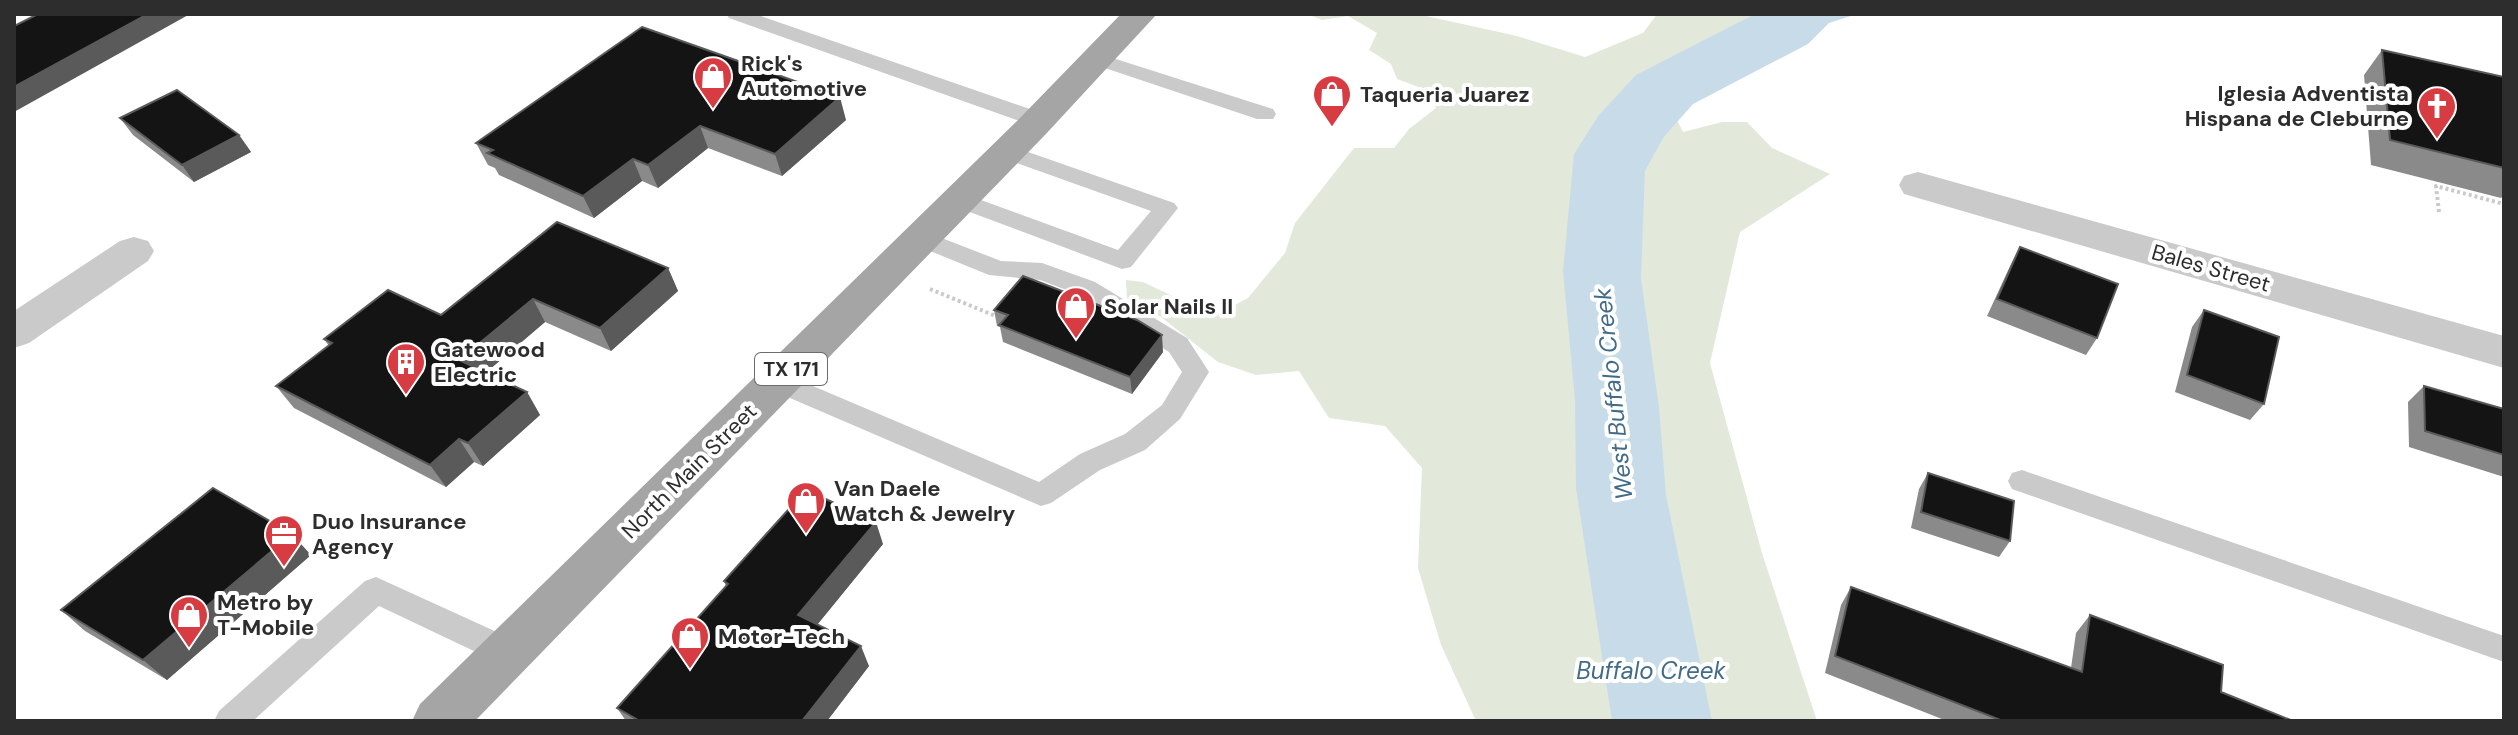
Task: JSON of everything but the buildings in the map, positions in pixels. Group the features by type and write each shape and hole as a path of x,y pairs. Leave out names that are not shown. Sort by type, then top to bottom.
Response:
{"main road":[{"name":"North Main Street","path":"439,721 1008,152 1140,14"}],"street":[{"name":"Bales Street","path":"1918,185 2504,352"},
{"path":"14,332 134,251"}],"lane":[{"path":"736,14 1039,120"},
{"path":"1097,59 1265,114"},
{"path":"959,200 1122,261 1166,208 1008,152"},
{"path":"778,382 1041,495 1090,462 1135,442 1171,412 1196,372 1178,345 1086,288 1042,272 998,269 921,238"},
{"path":"2022,481 2504,649"},
{"path":"230,721 376,590 508,652"}],"path":[{"path":"2439,212 2436,186 2504,204"},
{"path":"888,272 998,317"}],"shaded area":[{"path":"1307,14 1417,14 1517,36 1585,57 1643,33 1657,14 1773,14 1672,110 1683,132 1722,122 1747,122 1772,148 1830,174 1740,232 1710,363 1762,553 1817,721 1476,721 1441,645 1418,568 1422,468 1385,426 1329,418 1299,371 1256,375 1218,362 1161,317 1127,298 1126,280 1143,282 1214,316 1248,298 1285,253 1295,223 1354,148 1394,148 1409,129 1436,108 1429,91 1397,79 1391,64 1369,50 1377,33 1348,16 1322,20"}],"water":[{"name":"Buffalo Creek","path":"1755,14 1857,14 1829,23 1808,44 1693,104 1663,138 1645,171 1641,278 1659,407 1666,495 1712,721 1612,721 1576,488 1575,400 1563,271 1574,154 1599,115 1636,75"}],"place":[{"name":"Rick's Automotive","path":"713,110"},
{"name":"Taqueria Juarez","path":"1332,128"},
{"name":"Iglesia Adventista Hispana de Cleburne","path":"2437,140"},
{"name":"Solar Nails II","path":"1076,340"},
{"name":"Gatewood Electric","path":"406,396"},
{"name":"Van Daele Watch & Jewelry","path":"806,535"},
{"name":"Duo Insurance Agency","path":"284,568"},
{"name":"Metro by T-Mobile","path":"189,649"},
{"name":"Motor-Tech","path":"690,670"}],"water label":[{"name":"West Buffalo Creek","path":"1613,394"}]}
